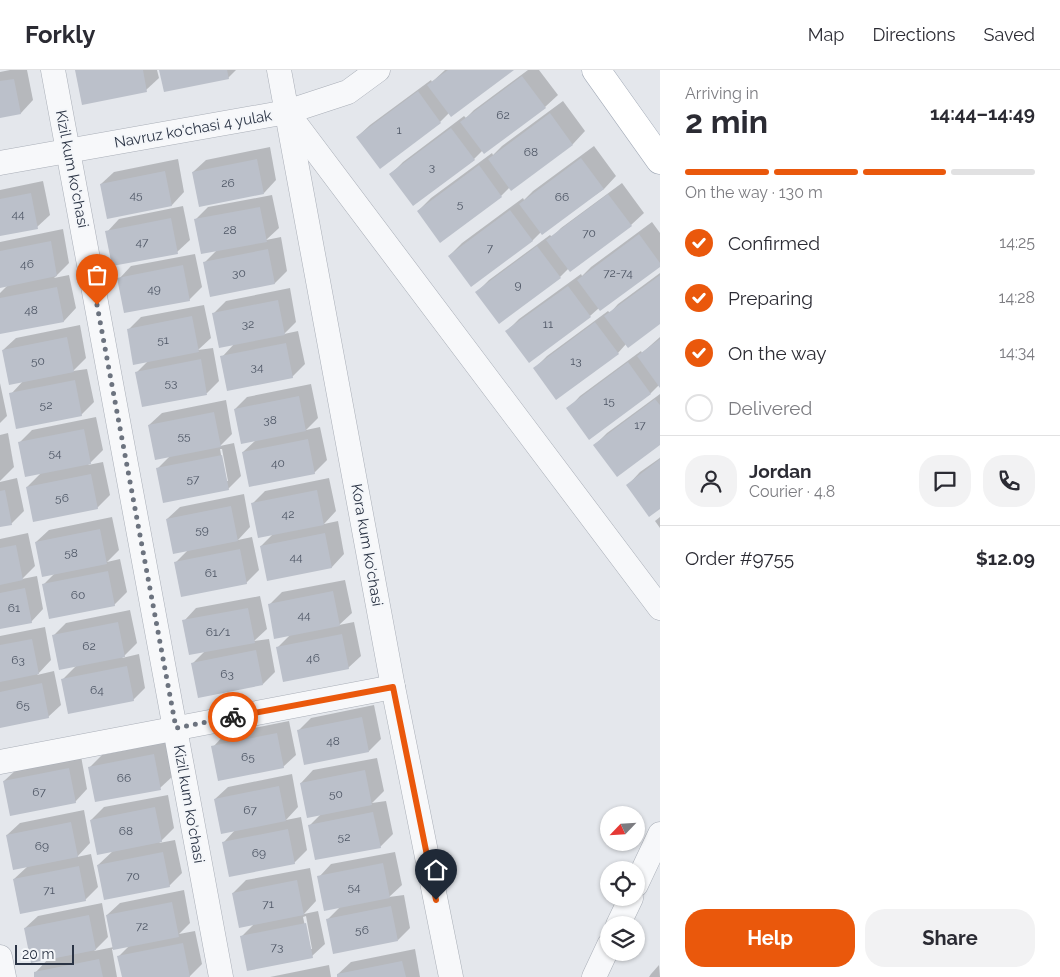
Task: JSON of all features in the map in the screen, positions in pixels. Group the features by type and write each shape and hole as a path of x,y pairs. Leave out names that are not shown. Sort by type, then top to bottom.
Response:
{"main road":[{"path":"596,70 660,160"}],"street":[{"name":"Kizil kum ko'chasi","path":"53,70 221,977"},
{"name":"Kora kum ko'chasi","path":"279,70 393,687 451,977"},
{"name":"Navruz ko'chasi 4 yulak","path":"0,163 287,112 348,92 378,70"},
{"name":"Kora kum ko'chasi","path":"287,112 660,608"},
{"path":"0,762 393,687"},
{"path":"645,866 660,834"},
{"path":"0,957 4,977"},
{"path":"594,977 602,961"}],"building":[{"path":"75,70 143,70 147,92 82,105"},
{"path":"159,70 227,70 229,79 164,92"},
{"path":"448,70 514,70 451,117 427,85"},
{"path":"522,76 546,108 484,154 460,122"},
{"path":"14,79 21,114 0,118 0,81"},
{"path":"418,91 441,123 380,169 356,137"},
{"path":"550,113 573,145 511,191 488,159"},
{"path":"451,128 475,160 413,206 389,174"},
{"path":"581,158 604,189 542,235 519,204"},
{"path":"257,159 264,194 199,207 192,172"},
{"path":"479,165 502,197 440,243 417,211"},
{"path":"165,171 172,206 107,219 100,184"},
{"path":"31,193 38,229 0,236 0,199"},
{"path":"608,194 632,226 570,272 546,240"},
{"path":"260,207 267,242 201,254 194,219"},
{"path":"510,210 533,241 471,287 448,256"},
{"path":"171,218 178,254 112,266 105,231"},
{"path":"639,234 660,263 660,267 600,311 577,280"},
{"path":"51,241 57,276 0,288 0,251"},
{"path":"537,246 561,278 499,324 475,292"},
{"path":"268,249 275,284 210,297 203,262"},
{"path":"183,265 190,301 124,313 117,278"},
{"path":"660,275 660,324 628,348 604,316"},
{"path":"568,286 591,317 529,363 505,331"},
{"path":"57,287 64,322 0,334 0,298"},
{"path":"278,300 285,335 219,348 212,313"},
{"path":"192,316 199,352 133,365 127,329"},
{"path":"595,322 619,354 556,400 533,368"},
{"path":"67,337 74,372 9,385 2,350"},
{"path":"660,339 660,388 637,356"},
{"path":"286,343 293,378 227,391 220,356"},
{"path":"201,359 207,395 142,407 135,372"},
{"path":"628,362 651,394 589,440 566,408"},
{"path":"75,380 82,416 16,429 9,393"},
{"path":"299,396 306,431 241,444 234,409"},
{"path":"655,399 660,405 660,445 617,477 593,445"},
{"path":"214,412 221,447 155,460 148,425"},
{"path":"84,429 91,464 25,477 18,442"},
{"path":"308,439 315,474 249,487 242,452"},
{"path":"222,455 229,490 163,503 156,468"},
{"path":"660,459 660,509 649,517 626,485"},
{"path":"91,474 98,509 33,522 26,487"},
{"path":"5,490 12,525 0,527 0,491"},
{"path":"317,490 324,525 258,538 251,503"},
{"path":"231,506 238,541 173,554 166,519"},
{"path":"100,529 107,564 42,577 35,542"},
{"path":"325,533 332,568 267,581 260,546"},
{"path":"16,545 23,580 0,585 0,548"},
{"path":"240,549 247,584 181,597 174,562"},
{"path":"108,571 115,606 49,619 42,584"},
{"path":"25,588 32,623 0,629 0,593"},
{"path":"333,591 340,626 274,639 268,604"},
{"path":"248,608 255,643 189,655 182,620"},
{"path":"118,622 125,657 59,670 52,635"},
{"path":"342,634 349,669 283,682 276,647"},
{"path":"32,639 39,674 0,682 0,645"},
{"path":"256,650 263,685 198,698 191,663"},
{"path":"127,666 134,701 68,714 61,679"},
{"path":"42,683 49,718 0,728 0,692"},
{"path":"362,717 369,752 304,765 297,730"},
{"path":"277,733 284,768 218,781 211,746"},
{"path":"154,754 161,790 95,802 88,767"},
{"path":"69,768 76,803 10,816 3,781"},
{"path":"365,770 372,805 307,818 300,783"},
{"path":"279,786 286,821 221,834 214,799"},
{"path":"155,807 162,842 97,855 90,820"},
{"path":"373,812 381,848 315,860 308,825"},
{"path":"71,822 78,857 13,870 6,835"},
{"path":"288,829 295,864 229,877 222,842"},
{"path":"163,852 170,887 104,900 97,865"},
{"path":"383,863 390,898 324,911 317,876"},
{"path":"79,866 86,901 20,914 13,879"},
{"path":"297,880 304,915 239,928 232,893"},
{"path":"172,902 179,937 113,950 106,915"},
{"path":"391,906 398,941 333,954 326,919"},
{"path":"89,915 96,950 31,963 24,928"},
{"path":"306,923 313,958 247,971 240,936"},
{"path":"183,943 190,977 122,977 117,956"},
{"path":"99,959 103,977 34,977 34,972"},
{"path":"402,961 406,977 337,977 337,974"}],"way so far":[{"path":"97,305 176,728 233,717"}],"route":[{"path":"233,717 393,687 436,900"}]}
